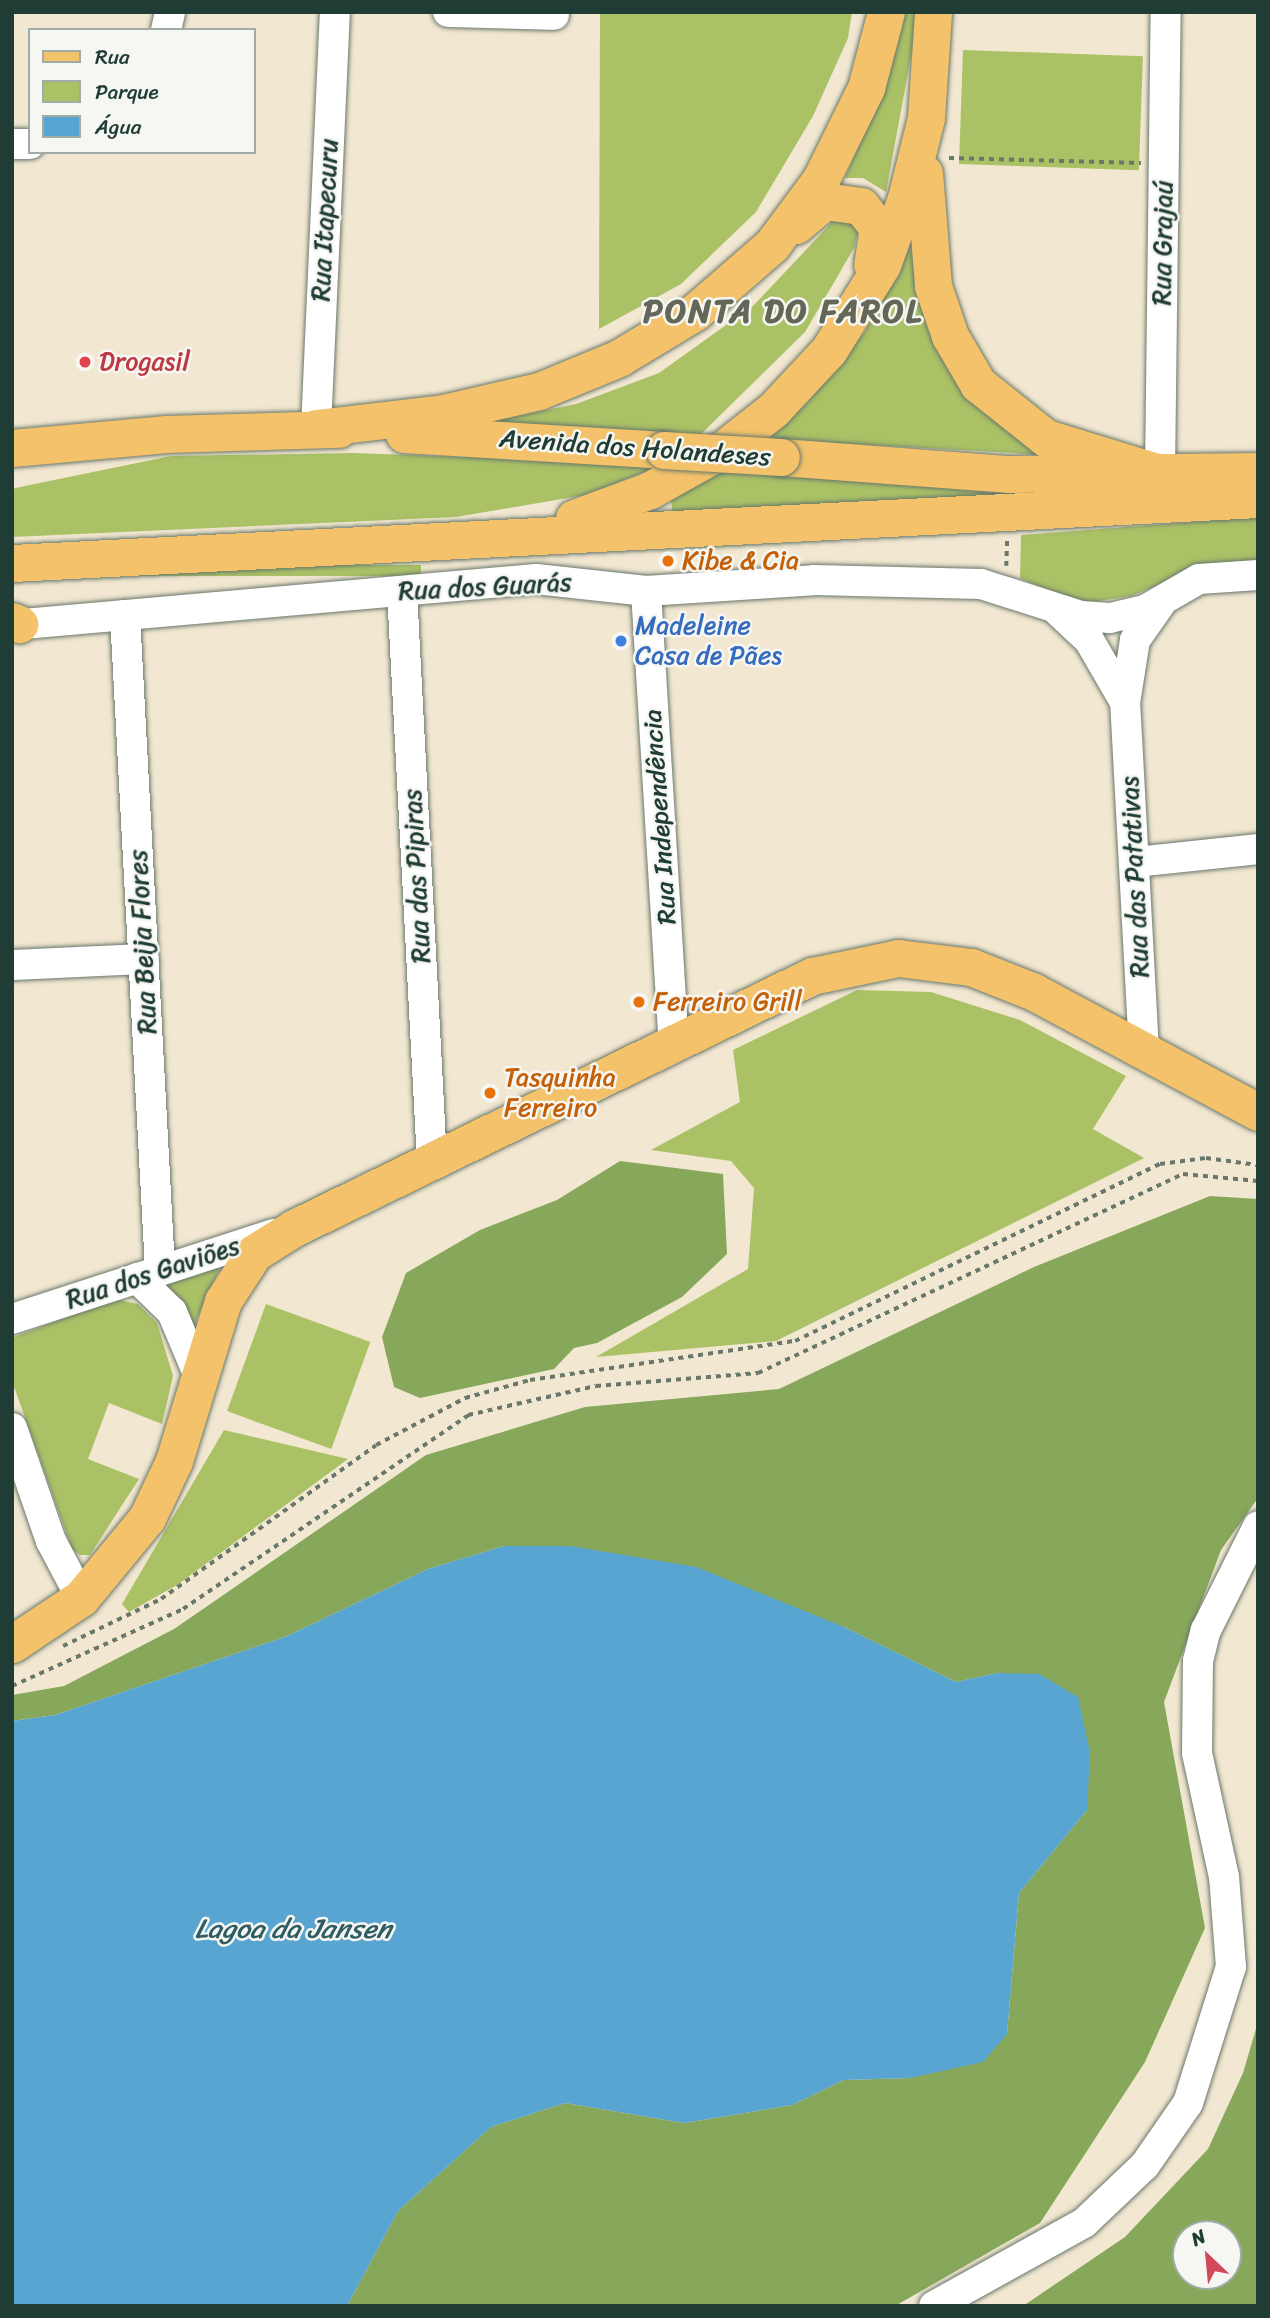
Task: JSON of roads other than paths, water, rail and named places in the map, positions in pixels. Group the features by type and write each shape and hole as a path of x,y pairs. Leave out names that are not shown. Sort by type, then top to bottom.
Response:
{"main road":[{"path":"695,312 772,245 821,179 866,88 886,12"},
{"path":"933,12 926,118 927,253 941,314 961,358 999,406 1046,438 1160,473"},
{"path":"513,533 630,499 722,450 794,391 858,306 890,244 926,118"},
{"path":"316,428 443,413 539,391 619,358 695,312 772,252 809,211 834,199 861,206 877,228 858,306"},
{"name":"Avenida dos Holandeses","path":"12,448 166,434 316,428 1009,474 1258,471"},
{"path":"12,470 166,434"},
{"path":"17,564 513,533 1258,499"},
{"path":"12,1644 81,1598 147,1518 174,1461 198,1374 233,1279 254,1253 294,1228 812,976 898,958 947,962 996,976 1258,1112"}],"street":[{"name":"Rua Itapecuru","path":"316,428 335,12"},
{"path":"447,12 554,15"},
{"name":"Rua Grajaú","path":"1160,473 1166,12"},
{"path":"1164,599 1199,579 1258,575"},
{"name":"Rua dos Guarás","path":"14,623 536,579 646,591 814,580 1005,587 1081,616 1120,617 1164,599"},
{"name":"Rua das Pipiras","path":"402,591 432,1161"},
{"name":"Rua Independência","path":"646,591 674,1043"},
{"name":"Rua das Patativas","path":"1144,1051 1125,703 1135,640 1164,599"},
{"name":"Rua das Patativas","path":"1053,607 1089,640 1125,703"},
{"name":"Rua Beija Flores","path":"125,615 144,959 148,1274"},
{"path":"1135,862 1258,849"},
{"path":"12,965 144,959"},
{"name":"Rua dos Gaviões","path":"12,1319 294,1228"},
{"path":"148,1274 172,1312 198,1374"},
{"path":"12,1428 51,1541 81,1598"},
{"path":"934,2306 1084,2223 1145,2165 1188,2103 1231,1968 1223,1877 1197,1753 1198,1661 1206,1630 1258,1526"}],"water":[{"name":"Lagoa da Jansen","path":"504,1546 570,1546 696,1567 844,1627 956,1682 997,1673 1039,1674 1078,1697 1090,1753 1087,1810 1019,1893 1007,2034 983,2062 910,2078 844,2080 792,2105 684,2123 565,2103 491,2127 398,2211 347,2306 12,2306 12,1721 55,1715 285,1637 428,1569"}],"place":[{"name":"Drogasil","path":"85,362"},
{"name":"Kibe & Cia","path":"668,561"},
{"name":"Madeleine Casa de Pães","path":"621,641"},
{"name":"Ferreiro Grill","path":"639,1002"},
{"name":"Tasquinha Ferreiro","path":"490,1093"}],"district":[{"name":"PONTA DO FAROL","path":"783,312"}]}
